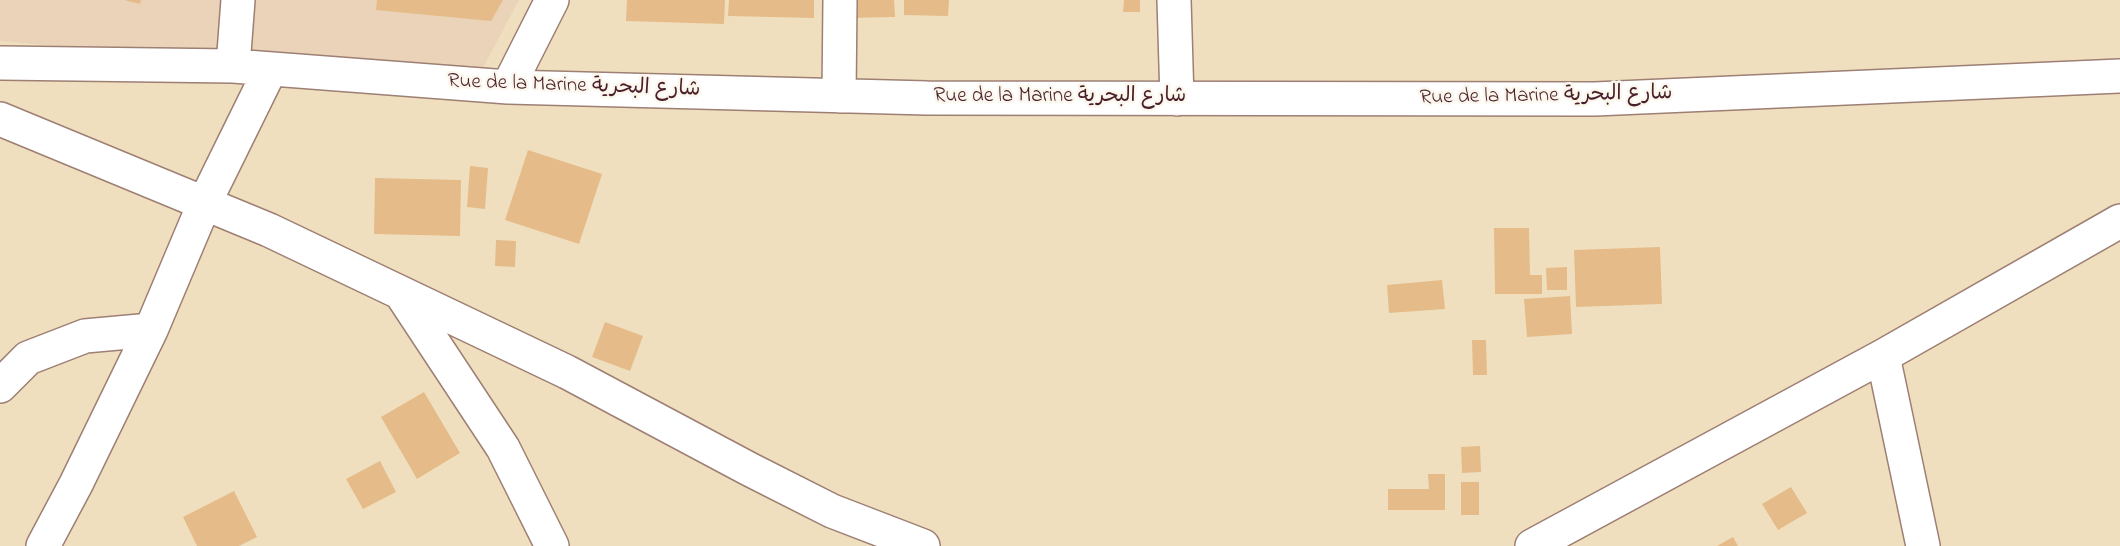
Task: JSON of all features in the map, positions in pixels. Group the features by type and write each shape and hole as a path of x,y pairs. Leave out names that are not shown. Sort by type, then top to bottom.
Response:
{"street":[{"path":"233,66 237,0"},
{"path":"508,87 552,0"},
{"path":"838,96 840,0"},
{"path":"1174,0 1177,99"},
{"name":"Rue de la Marine شارع البحرية","path":"0,63 233,66 508,87 838,96 1177,99 1595,99 2120,76"},
{"path":"43,546 151,330 205,202 270,70"},
{"path":"0,118 269,230 567,372 832,511 922,546"},
{"path":"1532,546 1883,356 2120,221"},
{"path":"402,295 503,448 552,546"},
{"path":"0,386 28,358 85,336 151,330"},
{"path":"1883,356 1923,546"}],"shaded area":[{"path":"0,0 519,0 475,83 0,41"}],"building":[{"path":"124,0 141,0 140,4"},
{"path":"377,0 503,0 491,21 376,10"},
{"path":"627,0 725,0 724,24 626,21"},
{"path":"729,0 814,0 814,18 728,16"},
{"path":"848,0 894,0 895,17 849,18"},
{"path":"904,0 949,0 948,16 904,15"},
{"path":"1124,0 1140,0 1140,12 1123,12"},
{"path":"528,150 602,174 579,244 505,220"},
{"path":"470,166 488,168 485,209 467,207"},
{"path":"375,178 461,180 460,236 374,234"},
{"path":"1494,228 1529,228 1530,275 1542,275 1542,294 1495,294"},
{"path":"496,240 516,241 515,267 495,266"},
{"path":"1660,247 1662,304 1576,307 1574,250"},
{"path":"1567,267 1567,290 1547,290 1546,268"},
{"path":"1442,280 1445,309 1389,313 1387,285"},
{"path":"1570,296 1572,334 1527,337 1524,299"},
{"path":"605,322 643,336 630,371 592,357"},
{"path":"1472,340 1486,340 1487,375 1473,375"},
{"path":"424,392 460,453 417,479 381,417"},
{"path":"1480,446 1481,472 1462,473 1461,447"},
{"path":"380,461 396,492 363,509 346,479"},
{"path":"1428,474 1445,474 1445,510 1388,510 1388,489 1429,489"},
{"path":"1461,482 1479,482 1479,515 1461,515"},
{"path":"1791,487 1807,513 1778,530 1762,504"},
{"path":"234,491 257,537 239,546 197,546 183,517"},
{"path":"1733,537 1738,546 1717,546"}]}
